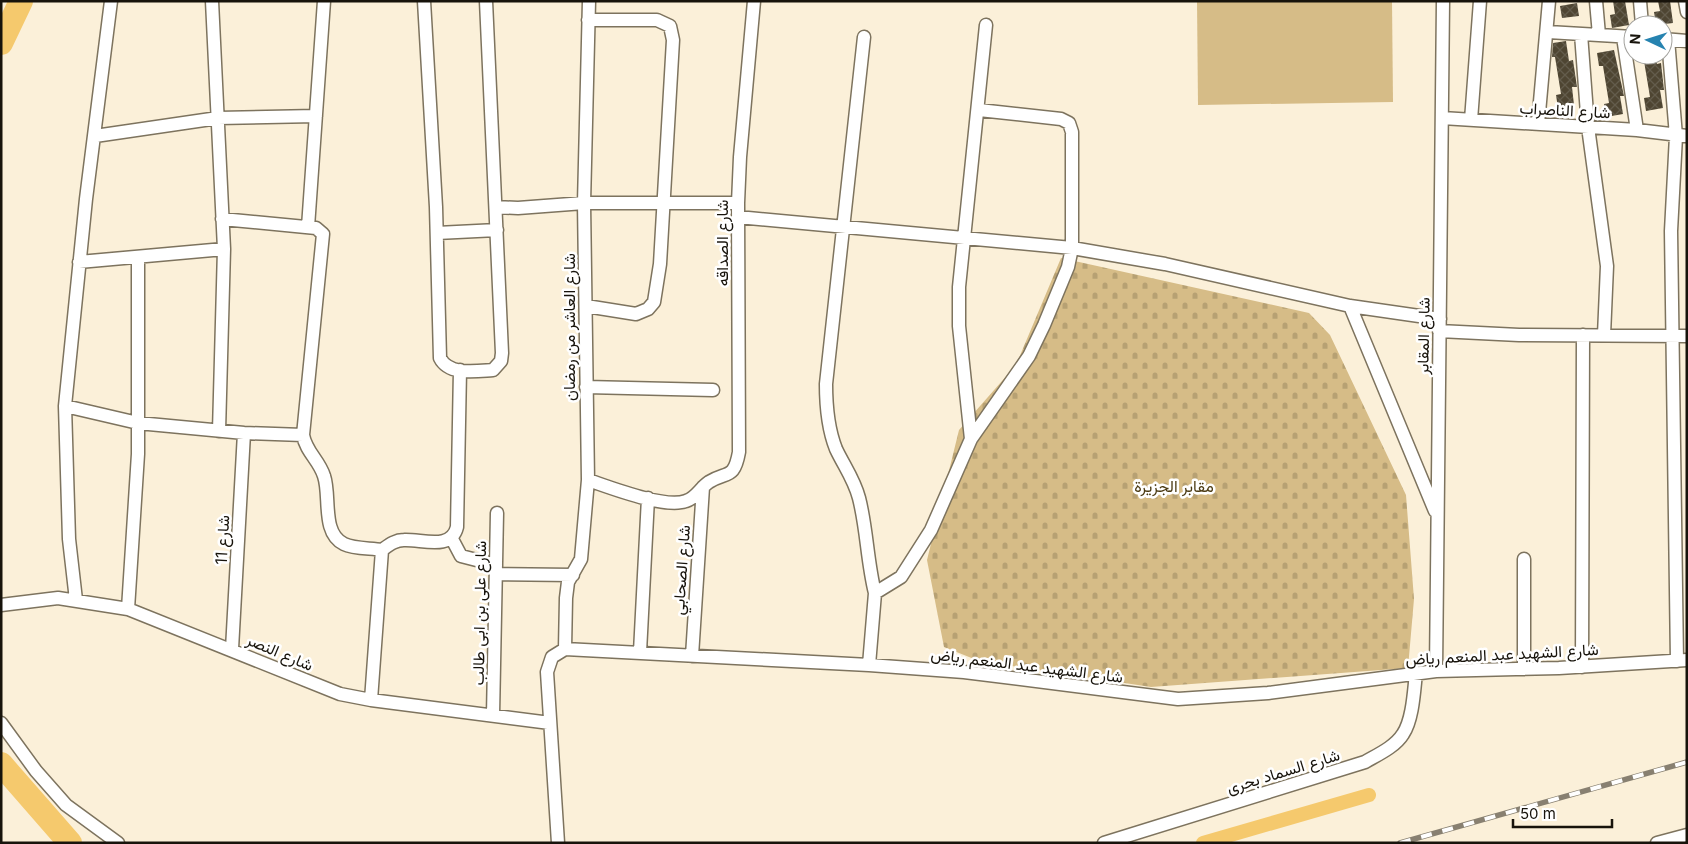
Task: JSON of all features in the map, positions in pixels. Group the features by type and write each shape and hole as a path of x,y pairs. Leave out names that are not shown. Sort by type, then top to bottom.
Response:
{"street":[{"path":"76,600 69,539 65,406 79,262 111,1"},
{"path":"212,1 224,250 219,431"},
{"path":"308,227 324,1"},
{"path":"424,1 437,233 440,358 449,367 460,370 493,370 501,362 486,1"},
{"name":"شارع العاشر من رمضان","path":"565,649 568,582 581,559 588,480 584,203 589,1"},
{"name":"شارع الصداقه","path":"588,480 648,498 684,502 694,498 710,481 731,473 737,463 739,452 738,203 740,157 754,1"},
{"name":"شارع المقابر","path":"1436,671 1443,1"},
{"path":"1471,120 1480,1"},
{"path":"1538,124 1548,32 1549,1"},
{"path":"1596,1 1599,35"},
{"path":"1640,1 1641,15"},
{"path":"1685,1 1687,12"},
{"path":"586,306 636,314 648,309 654,302 660,264 662,204 672,85 673,31 670,26 657,20 588,20"},
{"path":"971,439 959,326 963,237 979,110 986,25"},
{"path":"1548,32 1623,37"},
{"path":"1581,34 1588,127 1607,266 1604,335"},
{"path":"864,37 844,226 826,369 826,397 835,445 851,475 866,530 869,571 874,592 869,664"},
{"path":"1673,40 1687,41"},
{"path":"1631,65 1637,130"},
{"path":"1670,65 1682,136 1671,232 1682,660"},
{"path":"874,592 901,576 932,530 971,439 1029,356 1056,299 1072,248 1072,132 1069,123 1061,119 979,110"},
{"path":"95,136 218,118 316,116"},
{"name":"شارع الناصراب","path":"1442,118 1637,130 1682,136"},
{"path":"496,207 518,208 584,203 738,203"},
{"path":"738,217 1072,248 1156,262 1440,325 1583,335 1687,336"},
{"path":"222,218 308,227 320,230 323,238 303,435 305,445 318,463 324,476 330,523 334,537 345,544 382,550 394,542 403,540 443,542 452,539 457,528 460,370"},
{"path":"437,233 497,230"},
{"path":"79,262 224,250"},
{"path":"128,609 138,423 138,258"},
{"path":"1350,306 1438,516"},
{"path":"1582,667 1583,335"},
{"path":"586,387 712,390"},
{"path":"65,406 138,423 244,433 303,435"},
{"name":"شارع 11","path":"232,649 244,433"},
{"name":"شارع الصحابي","path":"692,656 703,487"},
{"path":"640,652 648,498"},
{"name":"شارع على بن ابى طالب","path":"493,715 497,513"},
{"path":"452,539 461,556 496,570 573,575"},
{"path":"371,700 382,550"},
{"path":"1524,559 1524,669"},
{"name":"شارع النصر","path":"1,605 58,598 128,609 232,649 340,694 371,700 550,723"},
{"path":"558,843 550,723 549,663 555,654 565,649"},
{"name":"شارع الشهيد عبد المنعم رياض","path":"565,649 869,664 964,672 1178,698 1268,693 1436,671 1582,667 1682,660"},
{"name":"شارع السماد بحرى","path":"1104,843 1365,762 1389,748 1403,734 1412,706 1416,673"},
{"path":"1,723 36,771 66,804 118,843"},
{"path":"1656,843 1687,834"}],"green space":[{"path":"1197,1 1392,1 1393,102 1198,105"},
{"name":"مقابر الجزيرة","path":"1061,258 1309,313 1330,335 1406,495 1414,599 1408,668 1151,687 979,661 944,647 927,560 959,430 1016,365"}],"building":[{"path":"1613,1 1625,1 1627,15 1623,15 1623,26 1612,28 1610,15 1615,14"},
{"path":"1658,1 1670,1 1672,15 1654,15 1654,12 1660,11"},
{"path":"1577,3 1579,16 1562,18 1560,6"},
{"path":"1566,41 1569,61 1573,60 1577,87 1572,87 1574,105 1558,108 1556,95 1561,94 1555,57 1552,57 1553,43"},
{"path":"1614,50 1624,96 1620,96 1623,114 1606,117 1604,104 1609,103 1603,66 1599,66 1597,53"},
{"path":"1645,65 1661,65 1664,90 1660,90 1663,108 1646,111 1644,98 1650,97"}],"waterway":[{"path":"1,43 21,1"},
{"path":"1,764 70,843"},
{"path":"1203,843 1369,795"}],"railway":[{"path":"1400,843 1687,762"}]}
